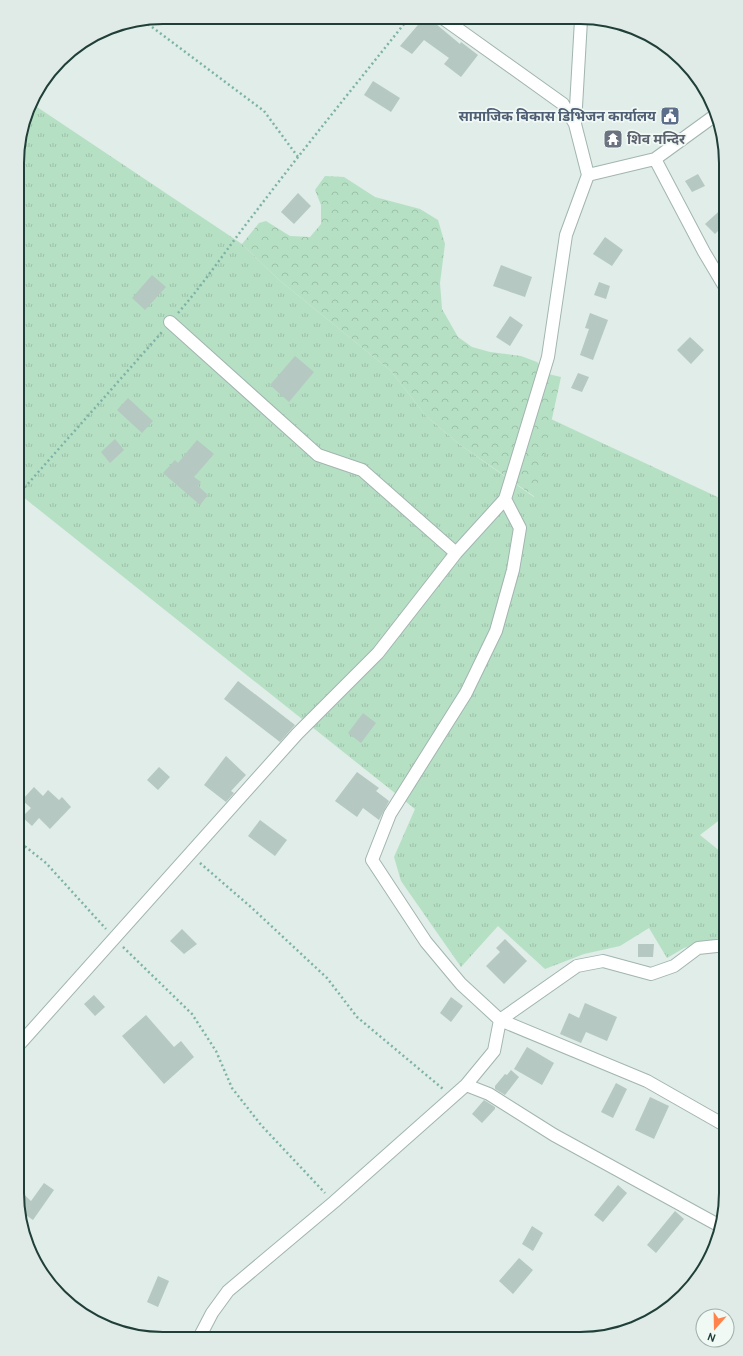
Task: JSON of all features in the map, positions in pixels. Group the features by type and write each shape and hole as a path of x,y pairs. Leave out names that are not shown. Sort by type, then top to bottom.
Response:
{"street":[{"path":"24,1039 297,734 378,653 456,554 505,499 548,357 566,235 588,175 575,124 563,104 451,24"},
{"path":"575,124 581,24"},
{"path":"588,175 655,159 712,118"},
{"path":"655,159 719,277"},
{"path":"170,322 318,455 362,470 456,554"},
{"path":"505,499 520,528 513,570 496,631 466,693 390,814 372,860 426,942 461,984 500,1020 647,1081 719,1122"},
{"path":"202,1332 212,1313 228,1291 334,1202 466,1085 494,1051 500,1020 577,966 602,961 651,974 674,966 698,948 719,946"},
{"path":"466,1085 489,1094 554,1135 715,1223"}],"path":[{"path":"24,488 200,288 252,215 403,24"},
{"path":"149,25 264,111 298,157"},
{"path":"24,846 46,863 114,938 192,1014 216,1051 232,1088 261,1126 334,1202"},
{"path":"189,854 252,908 327,978 357,1017 452,1097"}],"green space":[{"path":"37,107 242,244 278,279 391,371 426,416 459,444 534,497 551,419 719,498 719,820 700,835 719,850 719,938 684,948 667,958 649,928 620,946 584,954 545,969 498,926 461,967 401,881 394,857 415,809 24,498 24,163 25,145 31,118"},
{"path":"325,176 344,177 375,197 420,209 438,220 445,244 440,283 442,309 458,337 472,347 490,352 521,356 537,362 548,374 561,377 535,497 459,444 426,416 391,371 278,279 242,244 259,223 266,221 290,236 310,237 321,224 321,205 315,190"}],"building":[{"path":"419,24 436,24 460,44 461,42 478,55 461,77 444,64 449,58 424,40 412,54 400,46"},
{"path":"373,81 400,98 391,112 364,95"},
{"path":"698,174 705,186 692,192 685,181"},
{"path":"298,193 311,206 294,224 281,212"},
{"path":"719,211 719,232 718,231 715,234 705,224"},
{"path":"605,237 623,250 612,266 593,254"},
{"path":"501,265 532,277 525,297 493,286"},
{"path":"152,275 166,287 145,310 132,298"},
{"path":"599,282 610,286 606,299 594,295"},
{"path":"590,313 608,320 593,360 580,355 589,329 585,328"},
{"path":"510,316 523,325 510,346 496,337"},
{"path":"690,337 704,350 691,364 677,350"},
{"path":"295,356 314,372 289,402 270,385"},
{"path":"578,373 589,377 582,392 571,388"},
{"path":"128,398 153,421 142,433 117,410"},
{"path":"115,439 124,450 110,463 101,452"},
{"path":"197,440 214,454 194,477 201,482 198,486 208,495 200,505 163,473 175,460 178,463"},
{"path":"238,681 295,725 280,742 224,699"},
{"path":"363,713 376,723 361,743 348,733"},
{"path":"226,756 246,775 231,791 234,793 226,802 204,785"},
{"path":"159,767 170,777 158,790 147,780"},
{"path":"357,772 379,788 376,791 389,801 379,820 363,808 357,817 335,801"},
{"path":"34,787 43,796 48,790 59,800 62,797 71,807 50,829 39,818 32,826 24,819 24,815 31,808 24,802 24,798"},
{"path":"260,820 287,840 275,856 248,836"},
{"path":"182,929 197,944 184,954 170,941"},
{"path":"505,939 527,961 504,984 486,966 500,952 496,948"},
{"path":"638,944 654,944 653,957 638,957"},
{"path":"94,995 105,1007 95,1016 84,1004"},
{"path":"451,997 463,1006 451,1022 440,1013"},
{"path":"585,1003 617,1017 607,1041 586,1032 581,1043 560,1034 569,1013 579,1018"},
{"path":"146,1015 174,1047 181,1041 194,1057 164,1084 122,1036"},
{"path":"527,1047 554,1063 542,1085 514,1069"},
{"path":"511,1070 519,1077 505,1095 495,1089 495,1086 505,1074 507,1075"},
{"path":"616,1083 627,1089 613,1118 601,1112"},
{"path":"650,1097 669,1106 654,1139 635,1130"},
{"path":"484,1100 495,1107 495,1109 482,1123 472,1114"},
{"path":"44,1183 54,1190 33,1220 26,1215 24,1194 31,1201"},
{"path":"618,1185 627,1193 603,1222 594,1215"},
{"path":"675,1211 684,1219 656,1253 647,1245"},
{"path":"532,1226 543,1233 533,1251 522,1244"},
{"path":"519,1258 533,1270 513,1294 499,1281"},
{"path":"158,1276 169,1281 158,1307 147,1302"}],"place":[{"name":"सामाजिक बिकास डिभिजन कार्यालय","path":"670,116"},
{"name":"शिव मन्दिर","path":"613,139"}]}
